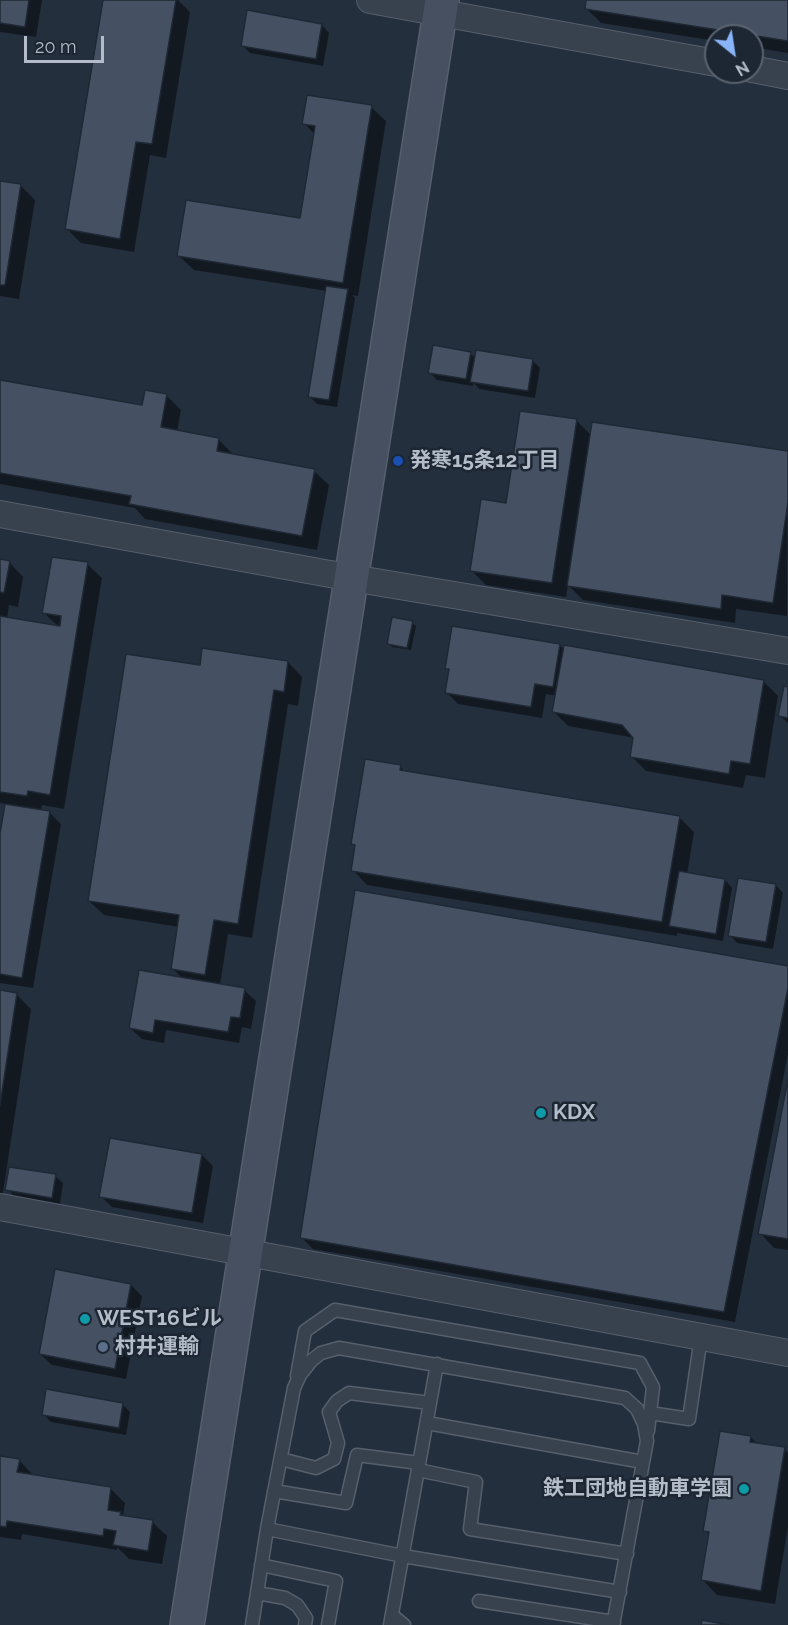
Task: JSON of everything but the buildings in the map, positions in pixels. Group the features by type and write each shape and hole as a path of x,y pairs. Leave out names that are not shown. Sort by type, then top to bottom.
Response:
{"street":[{"path":"370,0 441,6 704,61"},
{"path":"187,1625 441,6"},
{"path":"764,71 788,76"},
{"path":"0,514 352,578 788,651"},
{"path":"0,1207 788,1353"}],"lane":[{"path":"252,1625 267,1529 305,1332 335,1310 640,1364 653,1387 647,1441 614,1623 480,1601"},
{"path":"650,1413 690,1419 701,1337"},
{"path":"294,1388 300,1374 311,1361 321,1353 339,1348 625,1398 637,1409 644,1424 647,1441"},
{"path":"404,1625 391,1620 438,1364"},
{"path":"281,1459 316,1468 334,1459 338,1443 329,1412 337,1401 349,1393 430,1403"},
{"path":"427,1423 643,1462"},
{"path":"274,1491 346,1503 357,1455 419,1467 476,1482 470,1529 627,1554"},
{"path":"267,1529 403,1556 620,1592"},
{"path":"261,1565 336,1581 328,1625"},
{"path":"257,1593 285,1598 297,1605 306,1618 305,1625"}],"place":[{"name":"発寒15条12丁目","path":"398,461"},
{"name":"KDX","path":"541,1113"},
{"name":"WEST16ビル","path":"85,1319"},
{"name":"村井運輸","path":"103,1347"},
{"name":"鉄工団地自動車学園","path":"744,1489"}]}
